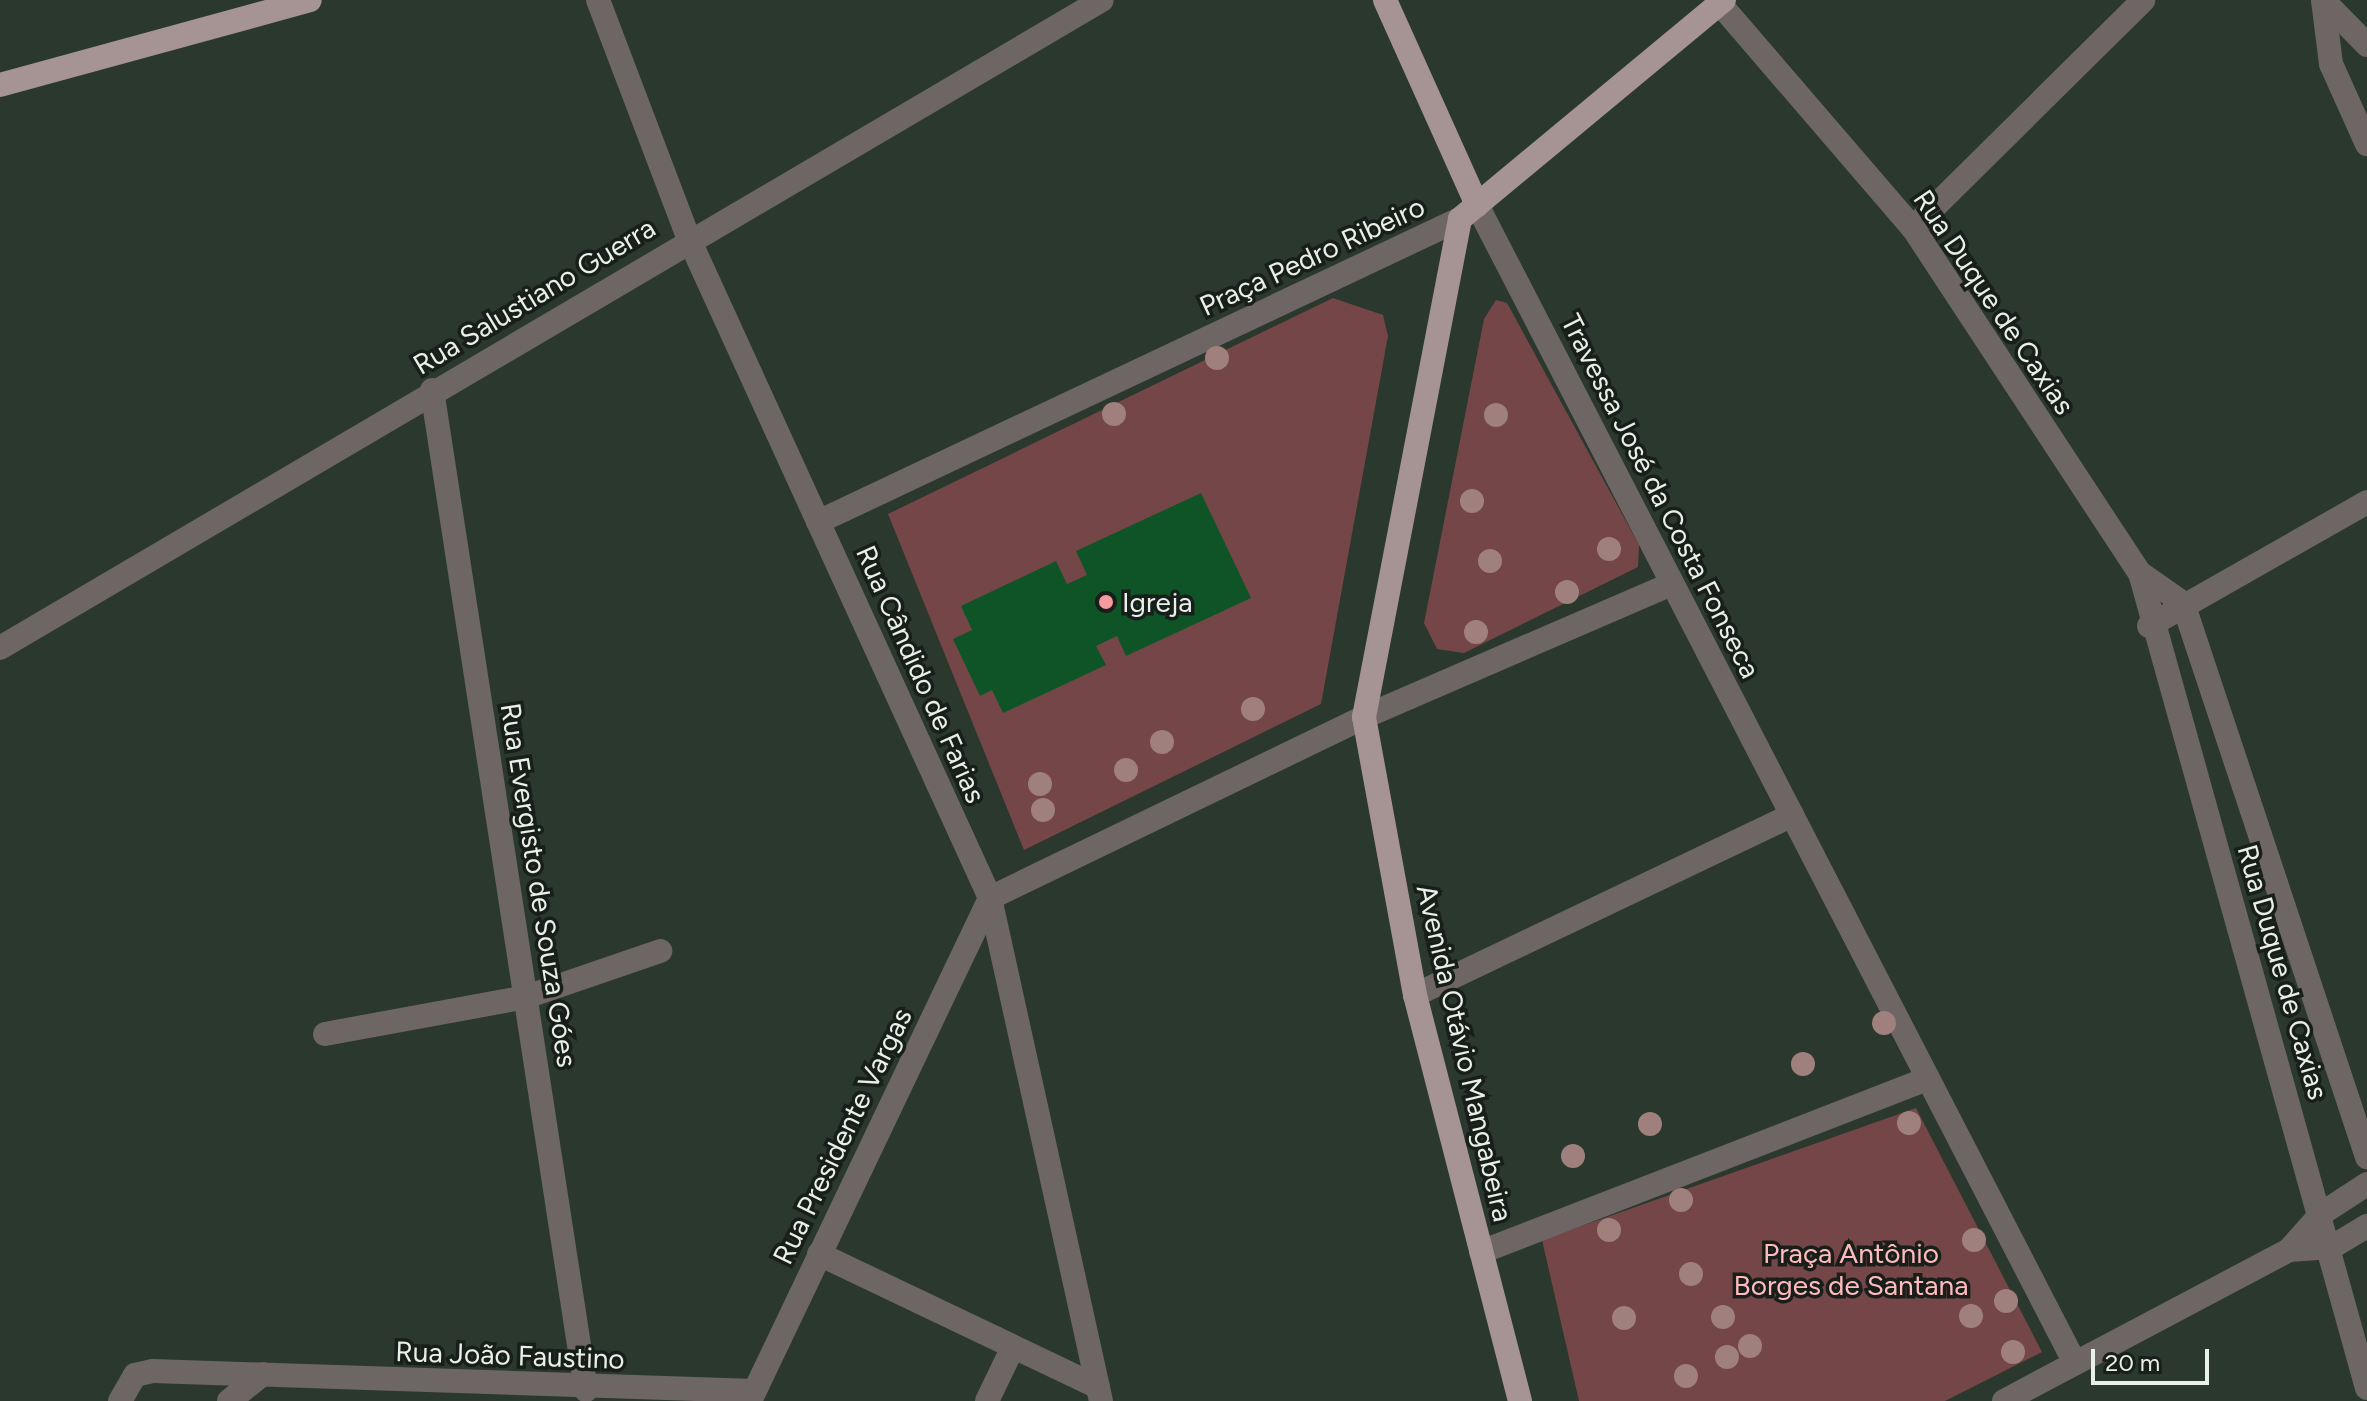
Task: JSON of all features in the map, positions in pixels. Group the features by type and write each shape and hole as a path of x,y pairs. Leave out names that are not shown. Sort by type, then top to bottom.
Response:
{"main road":[{"path":"0,85 310,0"},
{"path":"1385,0 1469,212 1722,2"},
{"name":"Praça Pedro Ribeiro","path":"1364,717 1469,212"},
{"name":"Avenida Otávio Mangabeira","path":"1364,717 1415,995 1520,1401"}],"street":[{"name":"Rua Cândido de Farias","path":"598,0 689,239 990,898 1100,1394"},
{"name":"Rua Salustiano Guerra","path":"0,648 432,390 1102,0"},
{"path":"1913,228 2143,0"},
{"path":"2367,45 2323,0 2331,64 2367,144"},
{"name":"Rua Duque de Caxias","path":"1722,2 1913,228 2140,573 2183,603 2367,1157"},
{"name":"Praça Pedro Ribeiro","path":"818,522 1469,212"},
{"name":"Travessa José da Costa Fonseca","path":"1469,212 1672,584 1792,815"},
{"name":"Rua Evergisto de Souza Góes","path":"432,390 586,1390"},
{"path":"2149,626 2183,603 2367,502"},
{"name":"Rua Duque de Caxias","path":"2140,573 2149,626 2332,1247 2367,1388"},
{"path":"990,898 1364,717 1672,584"},
{"path":"1415,995 1792,815 2075,1363"},
{"name":"Rua Presidente Vargas","path":"753,1396 990,898"},
{"path":"325,1034 526,997 660,951"},
{"path":"1481,1252 1928,1079"},
{"path":"2004,1401 2289,1250 2321,1214 2367,1184"},
{"path":"2289,1250 2332,1247 2367,1226"},
{"path":"819,1254 1100,1394"},
{"path":"987,1401 1012,1349"},
{"name":"Rua João Faustino","path":"120,1401 135,1375 153,1371 753,1396"},
{"path":"229,1401 263,1374"}],"green space":[{"path":"1333,298 1383,315 1388,336 1321,704 1024,850 888,514"},
{"path":"1496,300 1507,303 1639,545 1638,567 1464,653 1437,649 1424,623 1484,319"},
{"name":"Praça Antônio Borges de Santana","path":"1916,1108 2042,1352 1945,1401 1579,1401 1542,1240"}],"building":[{"name":"Igreja","path":"1201,493 1251,598 1126,656 1117,636 1096,646 1106,665 1003,713 992,690 980,696 953,639 972,630 961,606 1056,561 1067,584 1087,575 1076,551"}],"place":[{"name":"Igreja","path":"1106,602"}]}
